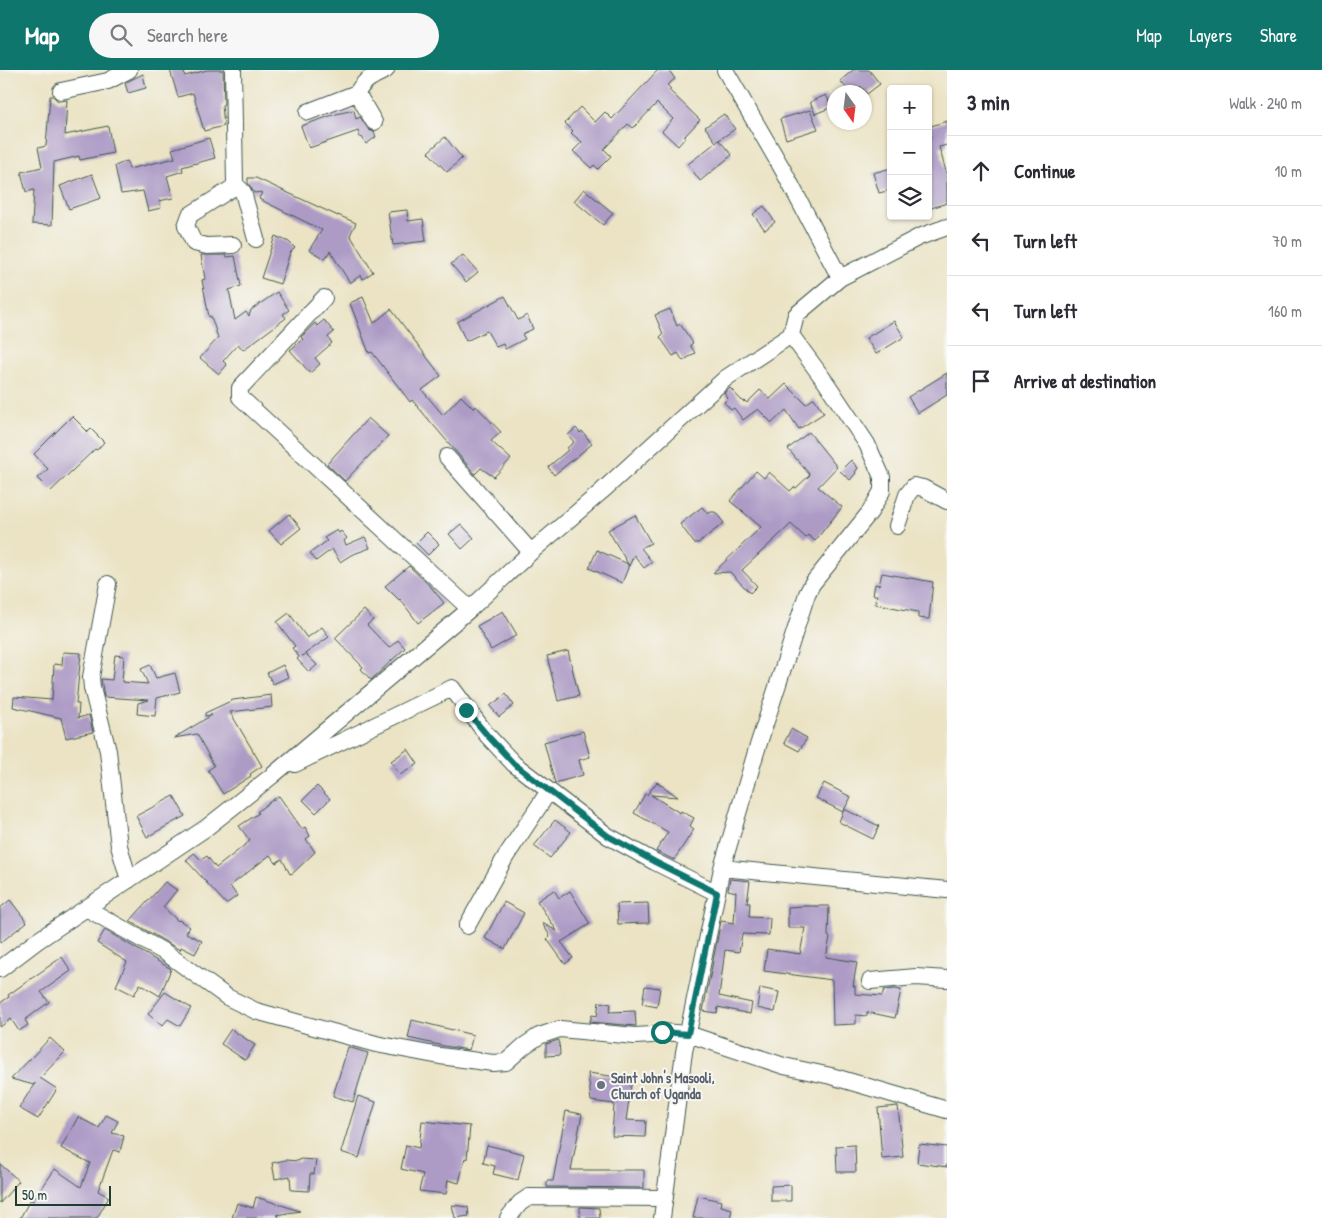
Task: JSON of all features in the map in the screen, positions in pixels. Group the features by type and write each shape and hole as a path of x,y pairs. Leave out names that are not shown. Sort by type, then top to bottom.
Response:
{"street":[{"path":"61,91 108,81 128,70"},
{"path":"233,70 235,184 234,187 190,215 186,226 194,243 207,246 233,245"},
{"path":"308,112 357,93 360,86 366,81 386,70"},
{"path":"725,70 783,170 840,278"},
{"path":"357,93 374,122"},
{"path":"235,184 243,192 256,239"},
{"path":"0,969 37,941 206,828 272,775 470,609 530,552 602,491 726,378 791,336 796,315 840,278 919,237 947,227"},
{"path":"324,298 240,388 240,397 470,609"},
{"path":"662,1218 688,1034 722,868 756,752 807,594 817,577 870,512 882,490 882,477 866,444 827,384 791,336"},
{"path":"447,457 530,552"},
{"path":"897,526 907,495 914,486 924,488 947,501"},
{"path":"108,584 91,677 108,751 119,846 129,880"},
{"path":"272,775 452,688 487,735 514,764 608,836 717,893"},
{"path":"467,926 506,856 549,791"},
{"path":"722,868 947,890"},
{"path":"86,908 166,953 227,997 256,1011 376,1044 440,1056 502,1062 509,1060 524,1046 539,1036 560,1029 635,1036 652,1035 662,1032 688,1034 784,1066 831,1076 947,1110"},
{"path":"870,981 916,977 947,979"},
{"path":"508,1218 520,1203 528,1197 665,1198"}],"building":[{"path":"170,70 183,70 185,76 207,70 223,70 224,104 222,105 224,126 204,131 193,93 178,97"},
{"path":"658,70 669,70 675,79 667,85 671,89 669,90 700,120 678,146 662,131 673,119 657,103 633,128 628,124 604,149 611,156 598,169 594,165 591,168 573,151 582,142 571,133 573,131 565,123 580,107 595,122 605,112 612,119"},
{"path":"853,70 869,70 880,84 872,90 872,85 844,85 840,81"},
{"path":"143,74 146,88 128,93 125,83"},
{"path":"826,95 827,109 815,114 810,102"},
{"path":"50,96 53,96 58,101 67,100 65,135 108,126 113,153 80,160 79,156 54,162 52,225 32,224 34,190 26,192 21,172 42,167 38,148 46,146"},
{"path":"354,110 356,119 360,117 369,130 374,132 376,137 366,144 362,137 360,138 358,131 309,148 301,126"},
{"path":"810,110 818,129 786,139 780,119"},
{"path":"724,114 735,129 716,142 705,127"},
{"path":"947,121 947,145 939,147 947,175 947,203 932,208 932,130 932,126"},
{"path":"445,137 462,158 447,172 428,152"},
{"path":"209,138 215,158 182,167 183,171 167,176 173,198 159,201 161,208 148,211 143,191 121,194 115,166 127,161 129,169 175,158 172,149"},
{"path":"719,140 732,155 700,181 688,164"},
{"path":"887,169 887,191 879,193 873,173"},
{"path":"92,174 101,198 69,209 60,186"},
{"path":"248,178 256,178 356,223 350,235 373,272 363,279 361,275 350,283 330,251 325,259 309,250 322,230 259,199 262,192 254,193 248,183"},
{"path":"584,189 613,213 603,225 574,201"},
{"path":"764,206 775,222 765,230 753,214"},
{"path":"407,210 408,221 423,219 426,241 393,245 388,212"},
{"path":"275,236 289,242 295,248 290,253 280,284 261,278"},
{"path":"201,255 235,256 241,286 229,290 235,320 246,312 249,316 251,310 277,292 289,310 283,314 286,318 243,350 238,344 223,361 227,365 219,374 200,358 218,338 211,316 209,317 202,280 205,279"},
{"path":"463,255 478,272 466,282 451,264"},
{"path":"505,296 518,320 527,315 533,329 522,334 525,339 505,349 503,344 496,347 487,331 466,341 457,322"},
{"path":"363,297 374,323 391,309 441,376 422,390 443,415 461,396 474,409 476,406 501,432 491,441 511,459 494,477 481,468 475,474 412,400 410,402 372,352 369,353 350,303"},
{"path":"670,309 677,326 680,324 693,343 690,345 695,353 683,361 678,353 673,356 660,337 663,334 655,315"},
{"path":"324,320 334,332 328,337 332,343 315,358 320,364 310,373 290,350 303,339 301,337 315,323 317,326"},
{"path":"894,321 904,337 876,354 866,338"},
{"path":"947,373 947,395 918,413 908,397"},
{"path":"786,384 806,404 814,398 824,413 799,429 786,410 772,423 758,409 743,420 734,408 731,410 724,402 728,398 724,393 730,388 743,402 747,403 760,390 770,399"},
{"path":"72,416 88,432 91,429 104,442 51,491 38,478 48,469 34,454"},
{"path":"368,418 388,436 345,481 327,464"},
{"path":"576,428 580,433 582,431 592,444 554,475 548,467 568,450 567,448 574,442 568,435"},
{"path":"809,432 837,467 818,487 842,507 815,541 808,535 806,538 791,524 742,570 757,586 750,593 730,572 713,573 761,527 730,501 756,471 764,478 769,472 790,491 794,487 796,488 810,475 788,449"},
{"path":"851,460 858,468 850,480 840,471"},
{"path":"702,507 708,514 715,512 724,523 698,543 694,543 680,524"},
{"path":"289,514 301,528 281,544 269,531"},
{"path":"635,515 651,543 641,548 652,562 644,568 634,555 629,566 608,530"},
{"path":"461,524 474,538 462,549 449,534"},
{"path":"337,530 339,533 341,531 347,538 344,541 346,545 365,537 370,548 351,555 340,562 332,549 316,561 310,553 327,541 324,538"},
{"path":"427,532 439,544 428,555 416,543"},
{"path":"597,550 628,564 622,583 589,568"},
{"path":"409,566 431,587 444,603 418,623 400,599 385,586"},
{"path":"882,573 933,582 929,619 918,618 918,612 875,604 877,595 873,595 875,584 879,585"},
{"path":"364,610 373,620 367,625 389,648 398,640 405,648 371,680 361,669 363,667 335,638"},
{"path":"503,611 517,635 491,650 477,626"},
{"path":"289,613 307,638 322,627 329,637 302,656 306,654 317,665 309,672 297,659 299,657 292,648 295,646 277,622"},
{"path":"568,651 579,696 558,701 547,656"},
{"path":"63,652 81,653 76,704 79,704 78,718 89,715 93,732 66,738 61,718 13,707 14,697 52,700 54,664 62,665"},
{"path":"115,655 124,656 122,682 148,684 141,669 150,665 156,678 175,673 180,692 157,698 155,716 137,714 138,703 149,700 104,697 101,679 112,680"},
{"path":"283,665 288,677 273,684 267,673"},
{"path":"506,694 514,705 499,717 490,706"},
{"path":"271,695 272,707 230,712 262,766 250,774 251,776 223,794 208,770 214,766 197,734 174,738 212,715 205,716 205,713 233,700"},
{"path":"791,729 807,738 799,751 784,743"},
{"path":"583,731 590,757 579,760 583,775 555,783 544,742"},
{"path":"408,749 418,764 400,775 391,761"},
{"path":"657,782 678,797 651,795 680,813 681,811 694,818 690,826 694,829 674,860 656,851 668,832 634,813 645,794 647,795"},
{"path":"824,783 851,797 843,812 816,798"},
{"path":"317,786 330,799 316,813 303,800"},
{"path":"174,796 185,816 147,837 136,816"},
{"path":"279,796 302,829 305,827 310,836 306,839 315,852 290,874 282,859 276,863 270,855 230,886 237,896 226,904 186,860 194,853 201,860 207,856 216,868 250,841 239,826 259,813 257,812"},
{"path":"844,809 879,826 873,839 839,822"},
{"path":"555,820 571,832 550,858 534,846"},
{"path":"730,879 750,881 747,903 750,903 749,917 770,918 769,935 742,934 739,952 725,950 719,996 752,1003 750,1014 718,1007 717,1013 703,1011 721,921 734,923 736,892 728,890"},
{"path":"165,882 177,890 163,907 178,921 190,927 186,933 202,941 195,954 181,947 180,950 130,921"},
{"path":"554,890 559,898 570,891 590,924 561,942 573,958 565,964 547,939 550,936 542,923 557,931 537,901"},
{"path":"10,900 27,922 0,943 0,908"},
{"path":"504,902 524,913 505,949 485,938"},
{"path":"648,903 649,923 618,924 617,904"},
{"path":"829,906 828,936 830,937 826,957 857,962 853,986 855,986 855,994 882,996 884,990 901,990 895,1018 867,1012 867,1016 856,1015 856,1024 833,1025 832,980 764,971 767,949 800,954 805,928 788,928 788,907"},
{"path":"105,930 171,969 160,996 140,984 134,995 116,986 127,962 97,943"},
{"path":"62,957 71,971 41,992 49,1002 25,1020 28,1025 19,1031 11,1019 0,1027 0,1003 9,997 8,995"},
{"path":"645,986 660,988 657,1007 642,1004"},
{"path":"760,988 779,992 775,1012 757,1008"},
{"path":"165,992 191,1008 180,1026 168,1019 162,1026 148,1014"},
{"path":"599,1002 611,1004 609,1012 635,1011 636,1026 590,1022 592,1015 597,1016"},
{"path":"412,1020 473,1035 469,1050 408,1038"},
{"path":"231,1029 255,1045 245,1060 221,1044"},
{"path":"50,1038 65,1052 40,1078 57,1089 38,1119 19,1108 34,1085 11,1079"},
{"path":"559,1040 560,1055 546,1056 546,1044"},
{"path":"348,1047 368,1053 353,1102 333,1096"},
{"path":"588,1073 632,1079 626,1120 646,1121 645,1137 612,1136 614,1104 591,1101"},
{"path":"358,1096 376,1102 359,1158 341,1152"},
{"path":"898,1106 903,1157 882,1159 878,1108"},
{"path":"566,1111 582,1114 571,1170 644,1170 644,1188 547,1187 547,1181 553,1181"},
{"path":"106,1115 118,1121 112,1133 124,1136 120,1152 113,1150 98,1191 109,1197 97,1218 20,1218 30,1200 33,1201 55,1169 81,1187 90,1163 61,1148 78,1117 99,1128"},
{"path":"422,1121 470,1126 467,1159 465,1158 459,1183 448,1180 446,1194 419,1191 423,1174 401,1169 406,1145 419,1148"},
{"path":"919,1144 947,1147 947,1167 917,1163"},
{"path":"487,1145 524,1154 518,1180 493,1174 495,1166 483,1163"},
{"path":"855,1145 856,1172 837,1172 836,1146"},
{"path":"300,1159 316,1160 314,1174 310,1174 309,1191 291,1190 290,1176 275,1179 272,1163 285,1160 299,1161"},
{"path":"0,1164 19,1181 0,1203"},
{"path":"791,1185 791,1201 771,1201 771,1186"},
{"path":"698,1196 722,1201 721,1206 732,1209 730,1218 693,1218"},
{"path":"256,1197 300,1211 276,1215 279,1216 278,1218 232,1218 237,1203 253,1208"},
{"path":"452,1205 468,1207 469,1216 455,1218"},
{"path":"580,1207 599,1208 600,1218 580,1218"}],"place":[{"name":"Saint John's Masooli, Church of Uganda","path":"601,1085"}],"route":[{"path":"466,710 514,764 608,836 717,893 688,1034 662,1032"}]}
